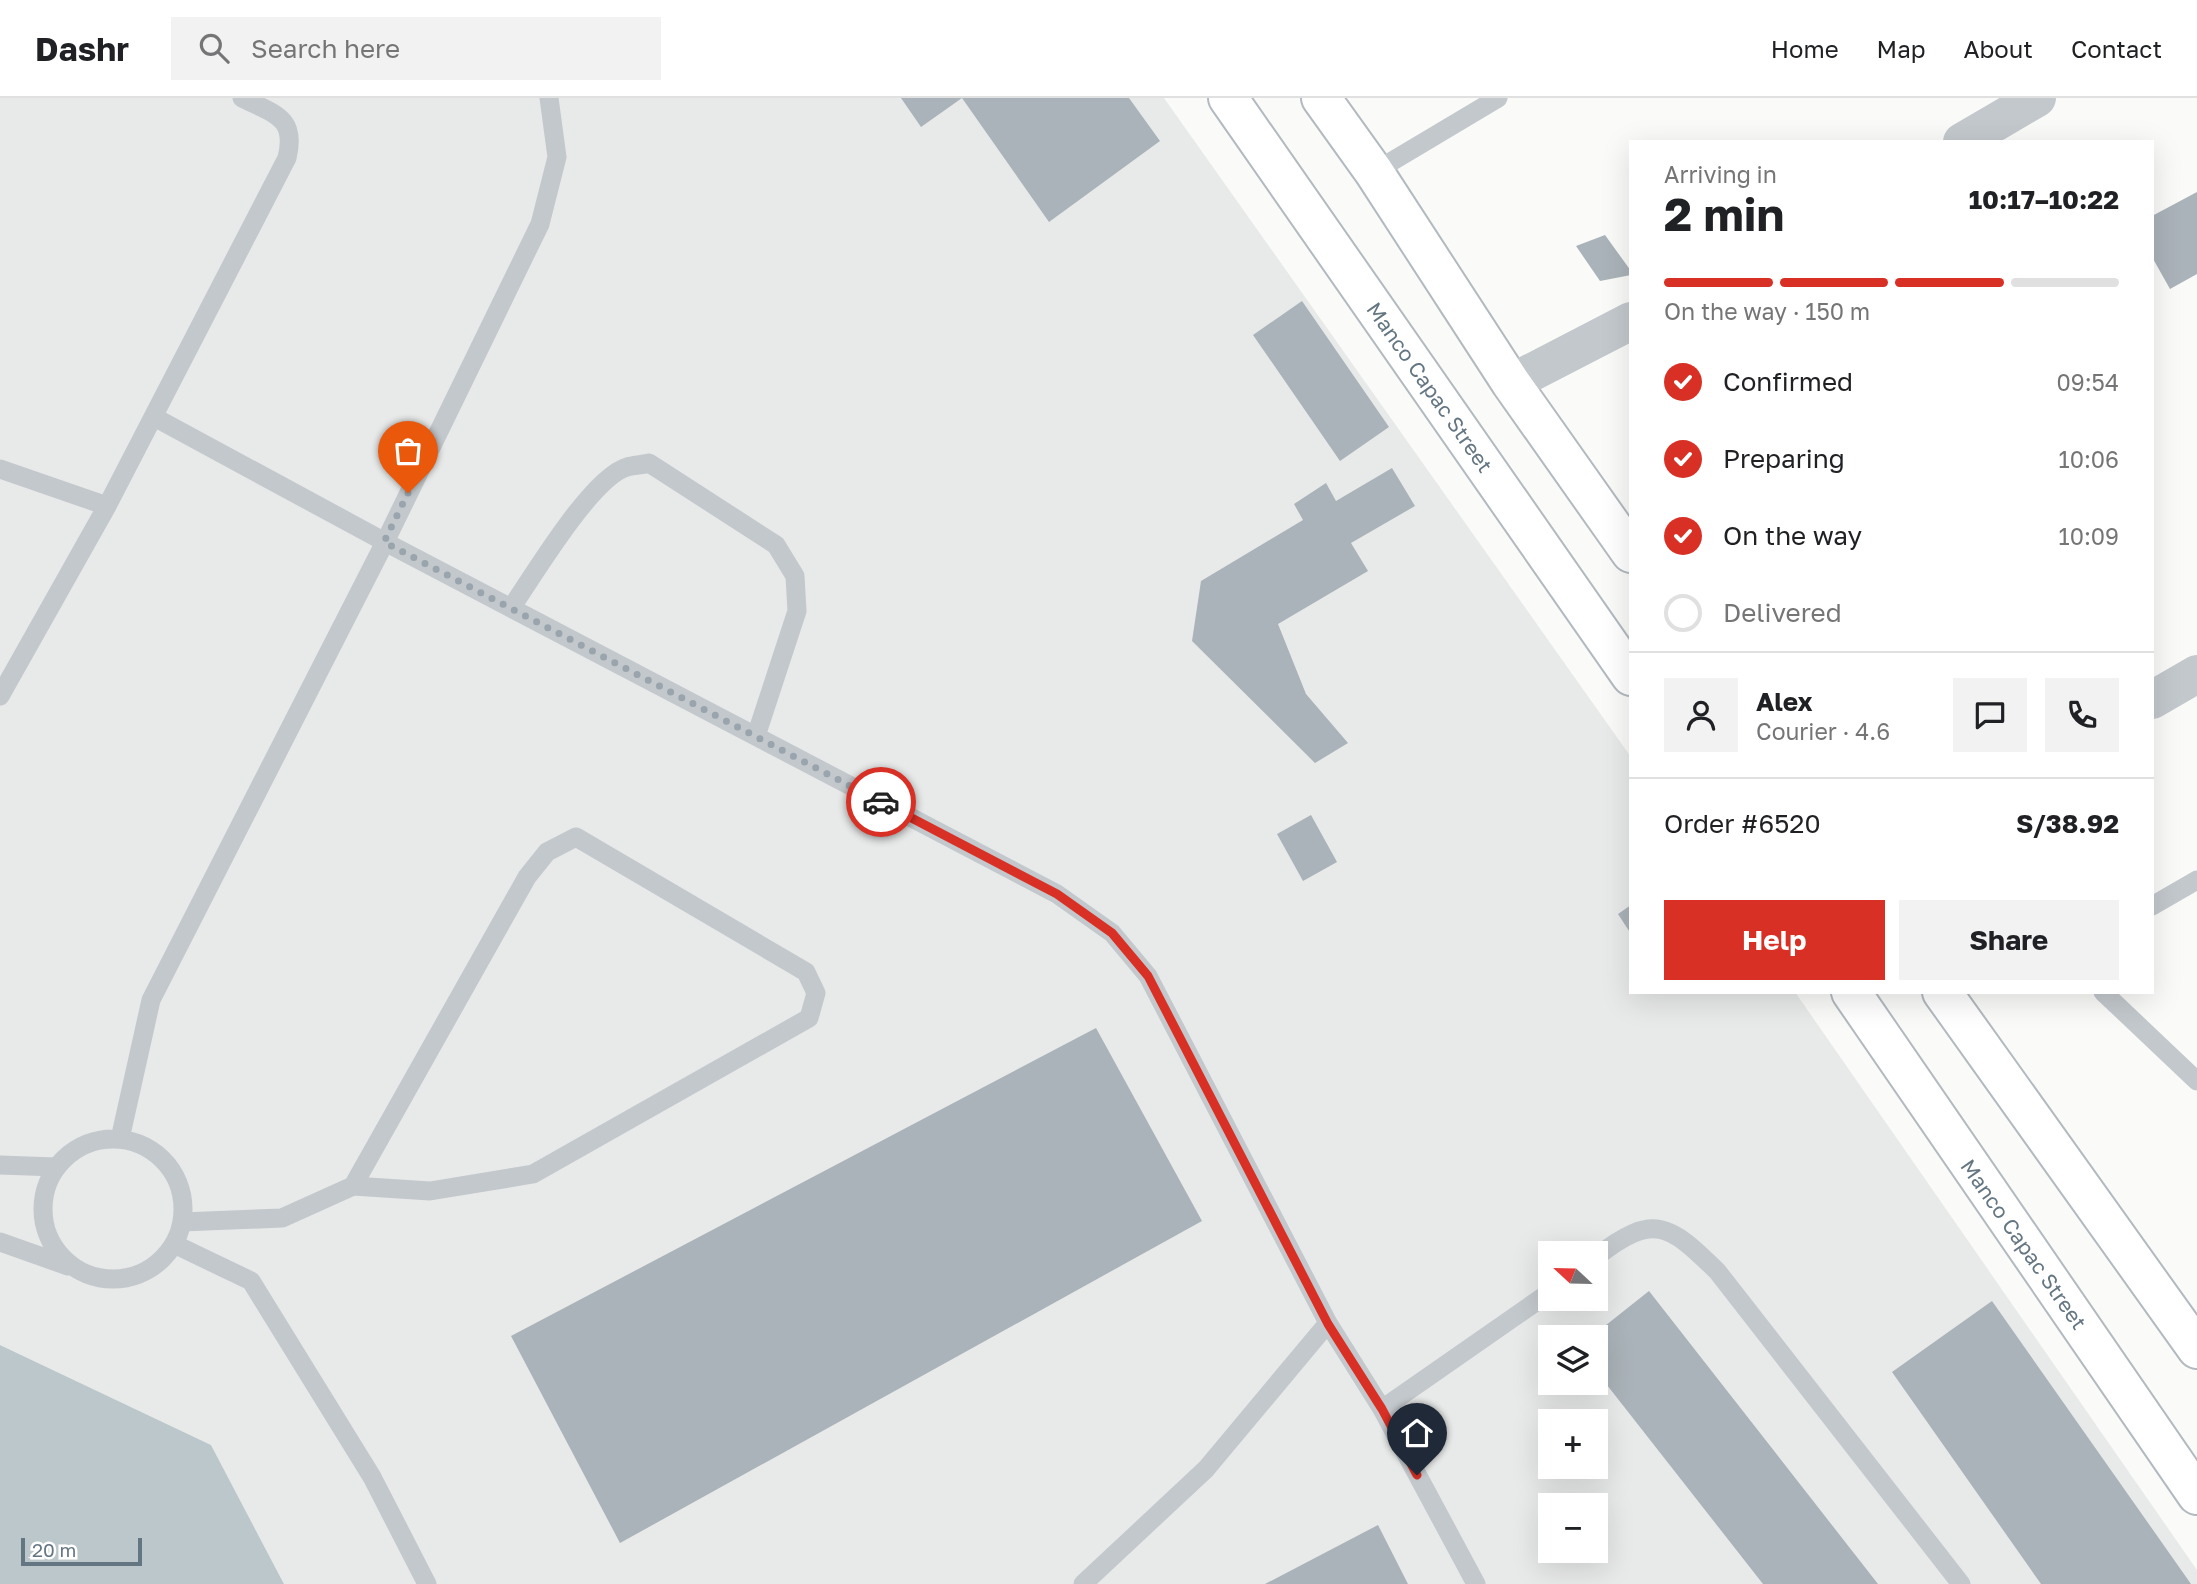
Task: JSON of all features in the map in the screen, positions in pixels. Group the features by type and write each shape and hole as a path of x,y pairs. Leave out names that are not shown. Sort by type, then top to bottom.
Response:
{"main road":[{"name":"Manco Capac Street","path":"1228,98 1629,673"},
{"path":"1321,98 1374,172 1511,383 1629,550"},
{"name":"Manco Capac Street","path":"1852,994 2197,1495"},
{"path":"1943,994 2197,1349"}],"street":[{"path":"1965,140 2036,98"},
{"path":"1511,383 1629,322"},
{"path":"2154,699 2197,674"}],"lane":[{"path":"0,696 107,506 288,158 292,137 283,119 242,98"},
{"path":"120,1139 151,1000 384,542 540,224 557,156 549,98"},
{"path":"1374,172 1498,98"},
{"path":"153,416 384,542 1057,894 1112,933 1148,976 1328,1324 1382,1409 1476,1584"},
{"path":"511,608 589,498 608,478 626,467 649,463 776,545 795,576 797,611 756,736"},
{"path":"0,469 107,506"},
{"path":"181,1222 282,1218 353,1185 429,1191 533,1174 809,1018 816,993 806,972 576,837 547,852 527,877 353,1185"},
{"path":"2154,905 2197,880"},
{"path":"2106,994 2197,1081"},
{"path":"0,1242 96,1278 130,1277 159,1262 174,1244 181,1222 183,1199 176,1177 162,1158 142,1145 120,1139 96,1140 74,1150 56,1167 46,1187 42,1211 47,1234 58,1253 76,1269"},
{"path":"0,1165 56,1167"},
{"path":"1608,1248 1623,1236 1654,1227 1682,1237 1717,1271 1961,1584"},
{"path":"174,1244 251,1282 372,1477 427,1584"},
{"path":"1382,1409 1538,1300"},
{"path":"1083,1584 1206,1469 1328,1324"}],"shaded area":[{"path":"0,98 1164,98 1629,754 1629,994 1796,994 2197,1570 2197,1584 284,1584 211,1445 0,1345"},
{"path":"0,1345 211,1445 284,1584 0,1584"}],"building":[{"path":"901,98 962,98 921,127"},
{"path":"962,98 1129,98 1160,141 1049,222"},
{"path":"2197,192 2197,274 2170,289 2154,261 2154,215"},
{"path":"1605,235 1629,268 1629,275 1600,281 1576,246"},
{"path":"1302,301 1389,427 1340,461 1253,335"},
{"path":"1392,468 1415,506 1351,543 1368,571 1278,624 1306,694 1348,743 1315,763 1192,641 1201,581 1303,520 1294,504 1326,483 1336,501"},
{"path":"1311,815 1337,862 1303,881 1277,834"},
{"path":"1629,906 1629,931 1618,914"},
{"path":"1096,1028 1202,1221 620,1543 511,1336"},
{"path":"1649,1291 1878,1584 1763,1584 1608,1386 1606,1325"},
{"path":"1992,1301 2191,1584 2041,1584 1892,1372"},
{"path":"1378,1525 1408,1584 1265,1584"}],"way so far":[{"path":"408,493 384,542 881,802"}],"route":[{"path":"881,802 1057,894 1112,933 1148,976 1328,1324 1382,1409 1417,1475"}]}
